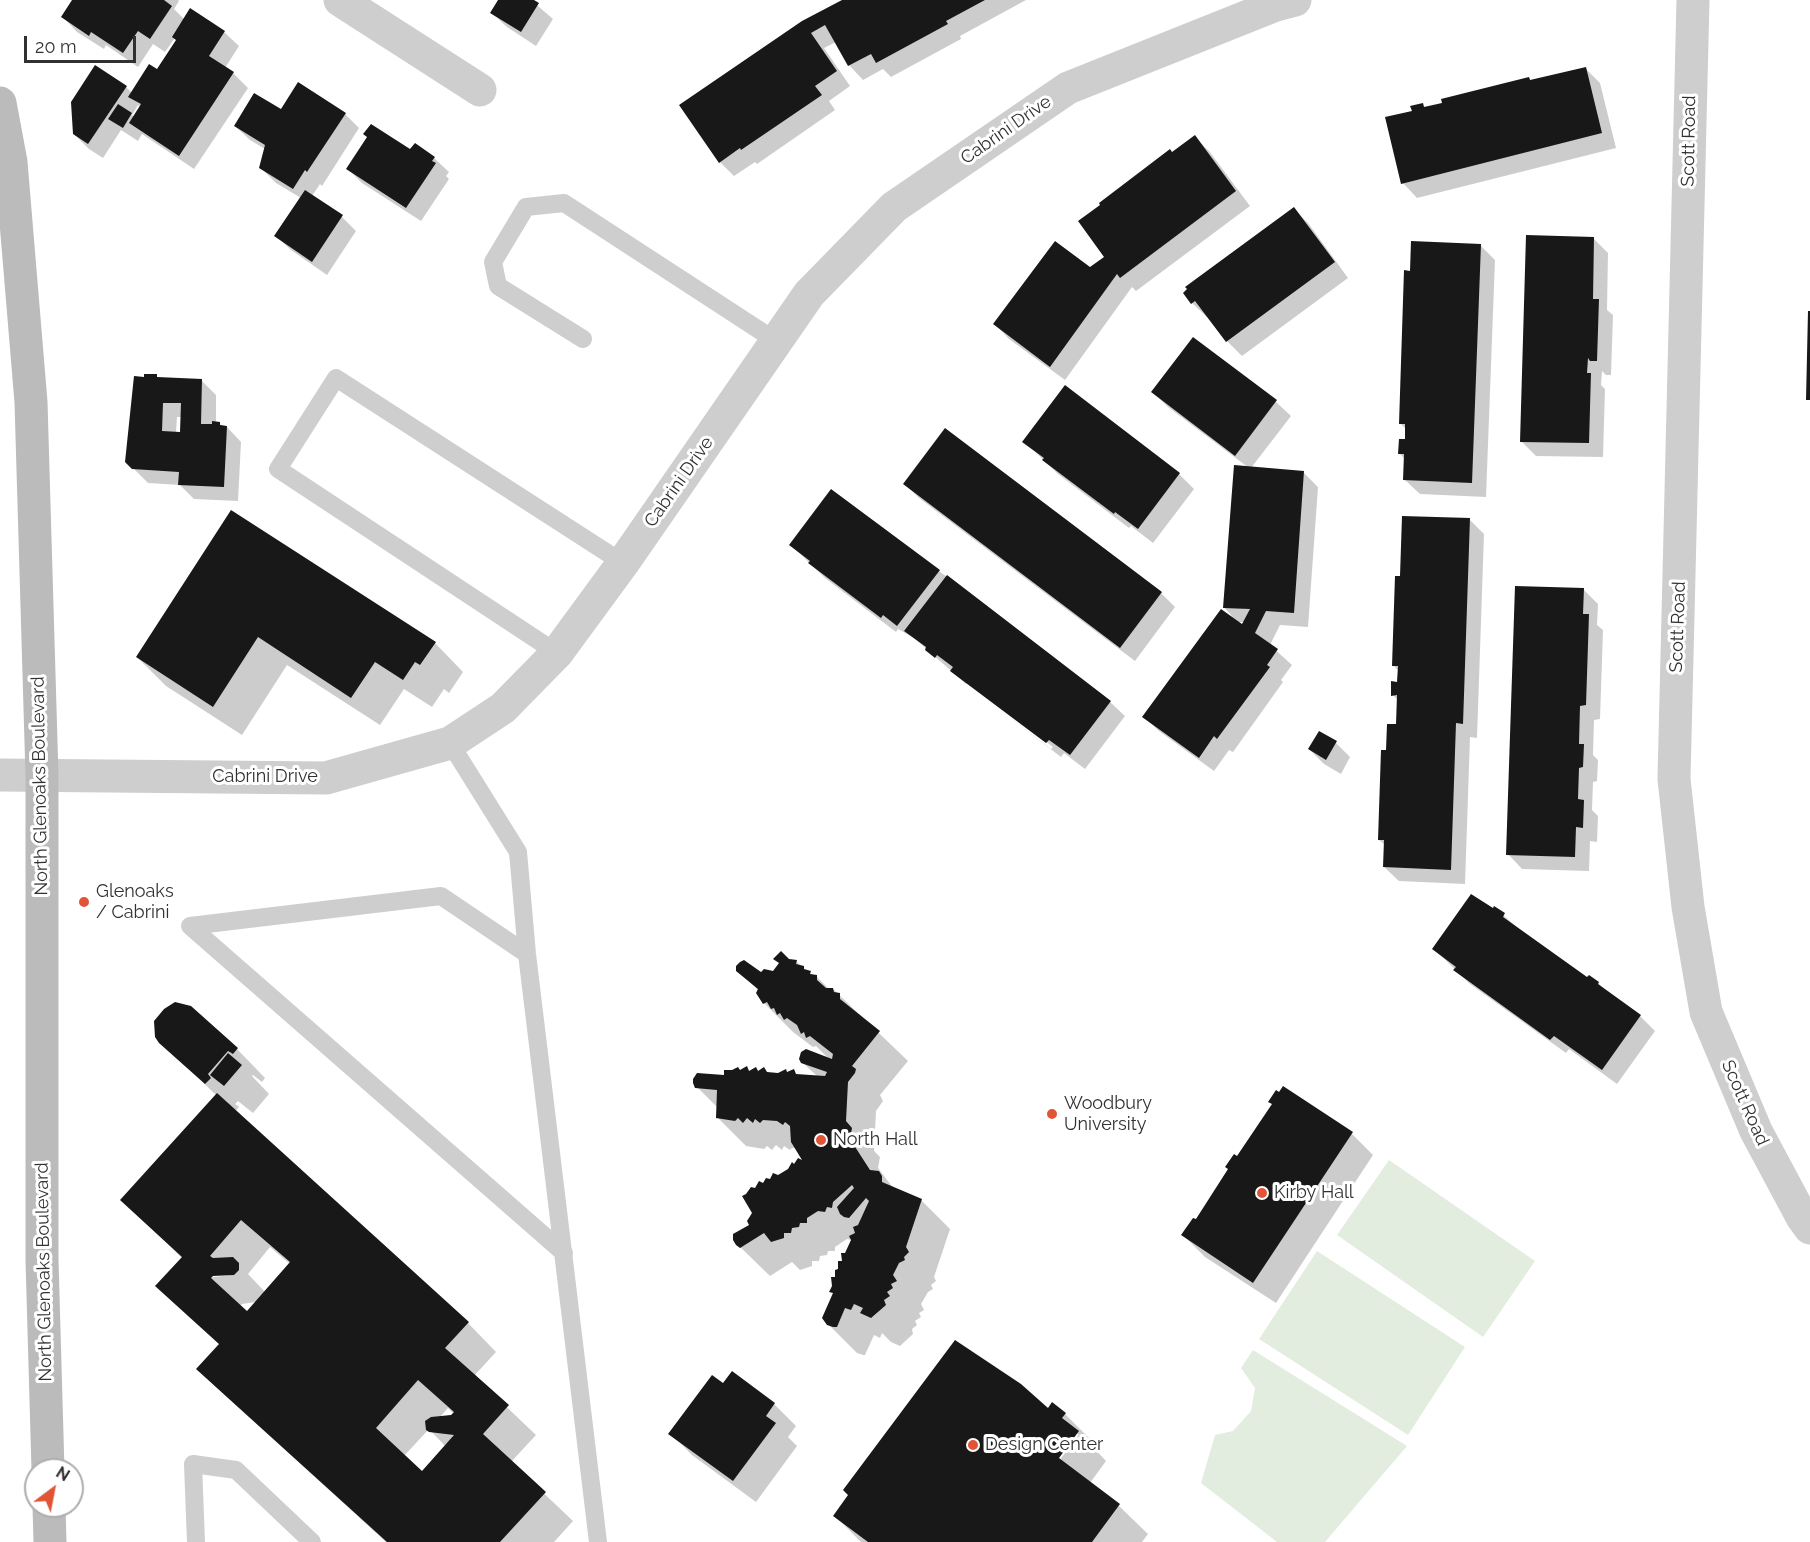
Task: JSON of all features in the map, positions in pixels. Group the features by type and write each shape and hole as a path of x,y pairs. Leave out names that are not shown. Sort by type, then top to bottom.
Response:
{"main road":[{"name":"North Glenoaks Boulevard","path":"0,103 11,162 31,402 42,776 42,1260 48,1458"},
{"path":"49,1518 50,1542"}],"street":[{"path":"340,0 480,90"},
{"name":"Cabrini Drive","path":"0,775 111,778 326,778 450,743 502,708 557,653 623,563 808,294 894,207 1068,87 1276,5 1295,0"},
{"name":"Scott Road","path":"1693,0 1674,779 1688,907 1706,1012 1756,1131 1810,1228"}],"lane":[{"path":"582,339 498,286 493,262 526,207 564,203 776,341"},
{"path":"557,653 278,468 336,378 623,563"},
{"path":"450,743 518,852 527,954 598,1542"},
{"path":"527,954 441,896 190,926 564,1253"},
{"path":"196,1542 193,1464 236,1470 312,1542"}],"green space":[{"path":"1389,1160 1535,1261 1483,1337 1337,1235"},
{"path":"1317,1251 1465,1347 1408,1435 1259,1339"},
{"path":"1253,1350 1407,1446 1325,1542 1277,1542 1201,1483 1215,1435 1233,1431 1251,1411 1255,1388 1241,1368"}],"building":[{"path":"72,0 164,0 172,6 150,39 138,31 123,53 91,32 89,36 61,17"},
{"path":"498,0 534,0 539,3 521,32 490,13"},
{"path":"842,0 985,0 946,21 948,24 876,63 871,54 848,66 825,25 811,33 837,71 815,86 822,95 719,163 679,105 802,21"},
{"path":"190,8 225,31 209,56 234,72 179,156 129,123 141,104 128,97 149,64 157,69 176,40 172,37"},
{"path":"95,65 127,86 88,144 73,134 71,102"},
{"path":"1586,67 1602,133 1401,184 1385,117 1412,111 1410,106 1423,103 1424,107 1442,103 1441,99 1529,77 1530,80"},
{"path":"298,82 346,113 293,189 259,168 265,145 234,126 254,93 281,109"},
{"path":"118,104 132,113 123,128 108,119"},
{"path":"371,124 410,149 415,143 435,157 432,161 436,163 406,208 346,169 367,137 363,134"},
{"path":"1195,135 1236,191 1120,278 1117,274 1050,367 993,324 1055,241 1090,267 1104,257 1078,221 1170,149 1172,152"},
{"path":"305,190 343,215 312,262 274,236"},
{"path":"1294,207 1335,262 1226,342 1195,301 1191,304 1183,293 1187,289 1185,287"},
{"path":"1526,235 1594,237 1593,299 1599,299 1597,361 1590,361 1588,358 1587,373 1591,373 1589,443 1520,442"},
{"path":"1411,241 1481,244 1472,483 1403,480 1404,454 1398,454 1399,439 1405,439 1405,424 1399,424 1404,270 1410,271"},
{"path":"1808,311 1810,311 1810,400 1806,400"},
{"path":"1193,337 1277,400 1235,456 1151,392"},
{"path":"144,374 157,374 157,377 202,379 201,424 212,424 212,421 227,426 224,487 178,485 179,472 132,469 125,462 134,376 144,377","holes":["163,403 181,403 180,432 162,431"]},
{"path":"1065,385 1180,473 1138,529 1115,512 1114,514 1042,460 1044,458 1022,442"},
{"path":"945,428 1162,592 1120,648 903,484"},
{"path":"1234,465 1304,471 1294,613 1266,611 1255,633 1278,649 1267,665 1270,667 1217,739 1214,736 1199,758 1142,717 1221,609 1242,624 1250,609 1223,608"},
{"path":"831,489 940,570 897,626 883,615 881,618 808,563 810,561 789,545"},
{"path":"231,510 436,642 420,665 415,662 403,680 375,662 351,698 258,637 213,707 136,657"},
{"path":"1402,516 1470,518 1463,724 1456,723 1451,870 1383,867 1384,840 1378,840 1381,750 1386,750 1387,724 1396,724 1397,695 1391,696 1391,681 1397,682 1398,666 1392,666 1395,576 1400,576"},
{"path":"947,575 1111,701 1070,755 1049,740 1046,743 950,671 953,667 937,655 935,658 925,650 926,647 904,631"},
{"path":"1515,586 1584,588 1583,614 1589,614 1586,705 1580,706 1579,744 1584,744 1583,767 1579,768 1578,799 1584,800 1583,828 1576,827 1575,857 1506,855"},
{"path":"1319,731 1337,741 1326,760 1308,749"},
{"path":"1471,894 1505,913 1503,917 1587,977 1589,975 1599,982 1598,984 1641,1015 1602,1070 1554,1036 1550,1040 1453,970 1456,967 1432,949"},
{"name":"North Hall","path":"781,951 789,959 797,960 796,964 811,971 810,974 817,975 817,980 826,988 833,988 834,992 840,993 840,999 880,1031 852,1066 856,1069 848,1082 846,1121 852,1128 850,1139 870,1170 879,1171 882,1182 922,1199 906,1247 909,1252 904,1257 905,1260 899,1263 893,1275 897,1281 891,1284 893,1288 887,1292 890,1296 884,1300 886,1305 871,1318 860,1313 863,1308 854,1304 851,1310 845,1308 837,1327 827,1325 822,1318 833,1293 829,1292 832,1286 831,1277 835,1277 838,1261 842,1261 841,1253 845,1253 851,1240 849,1236 855,1233 853,1227 858,1225 869,1201 866,1198 849,1218 840,1214 837,1207 854,1188 852,1185 833,1202 832,1208 827,1207 825,1212 818,1211 807,1218 807,1223 800,1223 799,1227 792,1228 791,1233 784,1233 784,1238 771,1242 764,1233 740,1248 733,1240 733,1234 749,1225 747,1221 752,1213 742,1196 751,1187 755,1188 759,1181 763,1183 766,1178 770,1179 773,1173 778,1175 788,1169 792,1162 794,1164 798,1158 802,1160 791,1142 790,1126 785,1122 783,1125 777,1121 763,1120 760,1123 755,1119 753,1123 747,1118 743,1123 738,1118 735,1121 716,1118 717,1090 695,1088 693,1083 697,1073 724,1075 724,1070 738,1067 740,1070 747,1066 749,1071 756,1067 758,1071 764,1067 767,1072 778,1073 786,1069 787,1072 794,1069 796,1074 825,1076 827,1072 801,1063 799,1059 801,1052 806,1049 832,1059 833,1054 810,1036 806,1038 804,1032 801,1034 797,1025 787,1018 784,1020 780,1013 777,1015 774,1008 771,1009 767,1002 763,1004 756,993 758,989 736,971 736,966 744,960 761,972 764,969 773,971 779,963 773,959"},
{"path":"175,1002 191,1006 238,1048 233,1054 228,1051 208,1074 211,1078 205,1084 155,1037 154,1021 164,1009"},
{"path":"228,1053 242,1065 224,1086 210,1075"},
{"name":"Kirby Hall","path":"1283,1086 1353,1132 1253,1283 1181,1235 1193,1218 1196,1219 1228,1169 1225,1167 1234,1154 1237,1156 1272,1104 1268,1102 1276,1090 1279,1092"},
{"path":"217,1093 469,1322 445,1348 509,1405 483,1434 546,1492 500,1542 387,1542 196,1369 219,1344 155,1286 182,1257 120,1200","holes":["241,1220 290,1262 247,1311 211,1278 234,1275 239,1270 239,1263 233,1257 213,1258 210,1256","418,1380 454,1412 451,1415 431,1417 425,1421 426,1430 429,1432 454,1435 422,1471 376,1428"]},
{"name":"Design Center","path":"955,1340 1021,1384 1048,1408 1052,1402 1066,1413 1062,1418 1079,1431 1059,1458 1120,1504 1092,1542 868,1542 833,1516 848,1495 843,1490"},
{"path":"732,1371 775,1403 766,1416 776,1423 733,1481 668,1434 712,1375 723,1383"}],"place":[{"name":"Glenoaks / Cabrini","path":"84,902"},
{"name":"Woodbury University","path":"1052,1114"},
{"name":"North Hall","path":"821,1140"},
{"name":"Kirby Hall","path":"1262,1193"},
{"name":"Design Center","path":"973,1445"}]}
